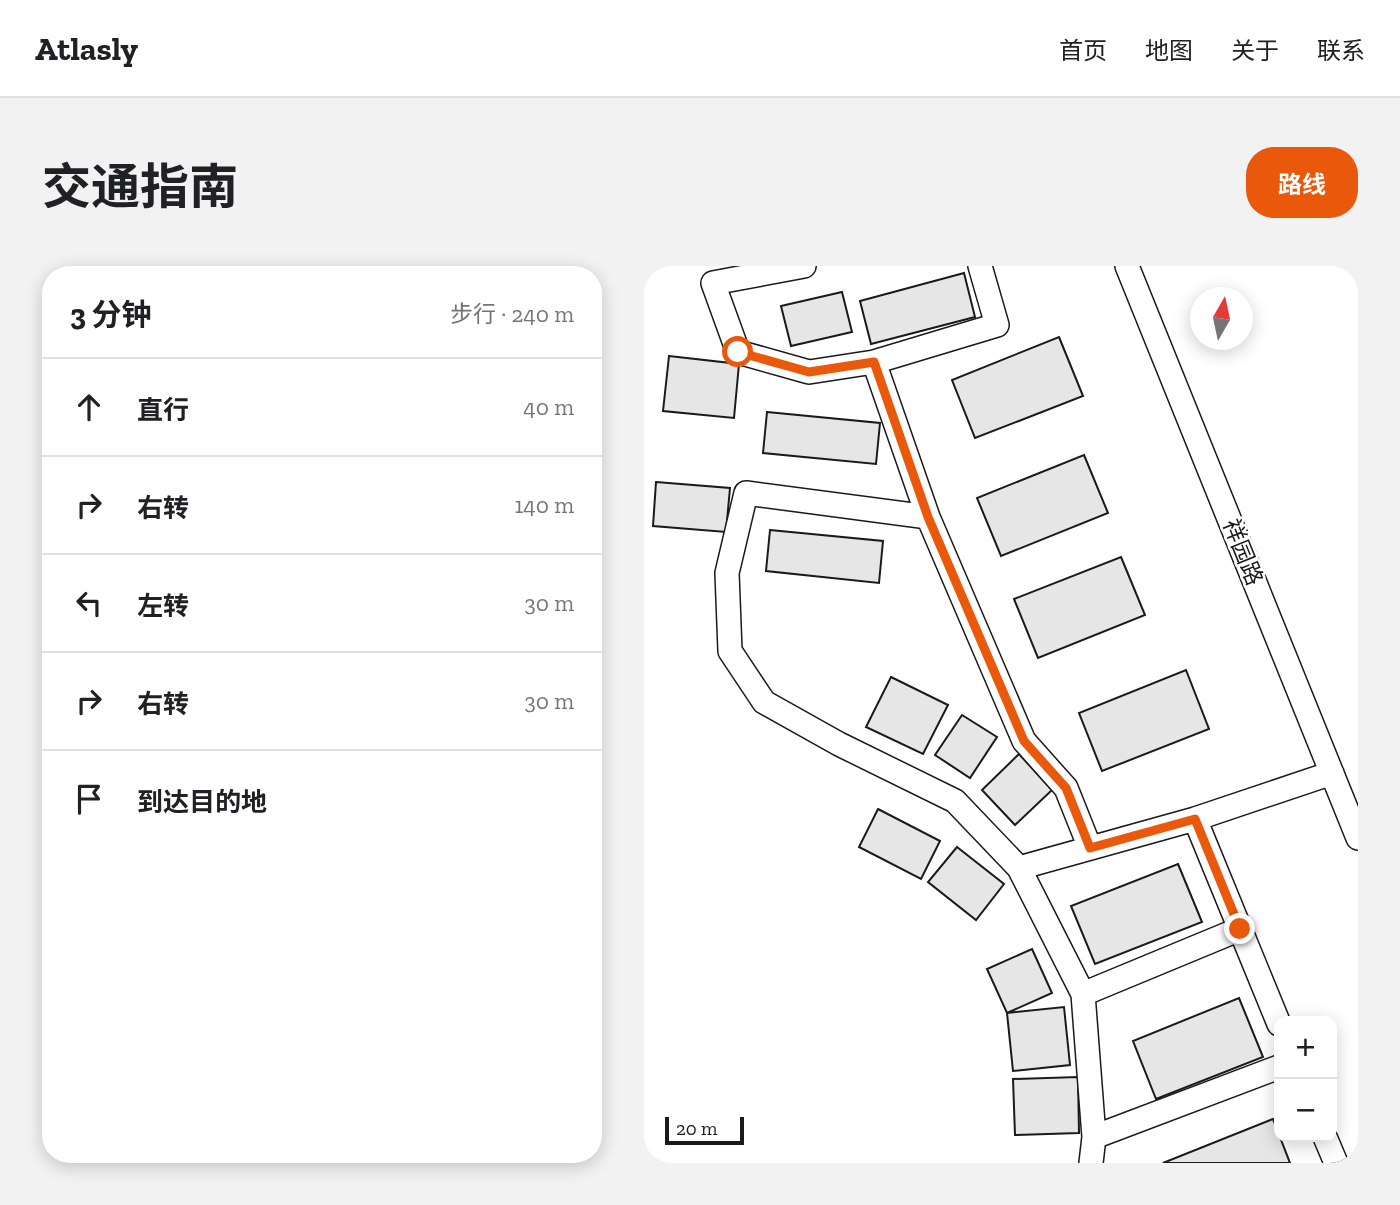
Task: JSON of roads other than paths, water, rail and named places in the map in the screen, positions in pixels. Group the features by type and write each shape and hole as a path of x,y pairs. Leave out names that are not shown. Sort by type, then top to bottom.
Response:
{"street":[{"path":"804,266 713,283 738,352 809,372 874,362 997,325 981,266"},
{"name":"祥园路","path":"1127,266 1358,838"},
{"path":"874,362 928,517 1024,741 1066,788 1090,848"},
{"path":"928,517 746,493 727,573 730,651 764,702 839,744 954,801 1019,868 1083,994 1094,1136 1091,1163"},
{"path":"1019,868 1195,819 1332,773"},
{"path":"1195,819 1276,1016"},
{"path":"1083,994 1240,929"},
{"path":"1094,1136 1274,1069"},
{"path":"1327,1142 1336,1163"}]}
